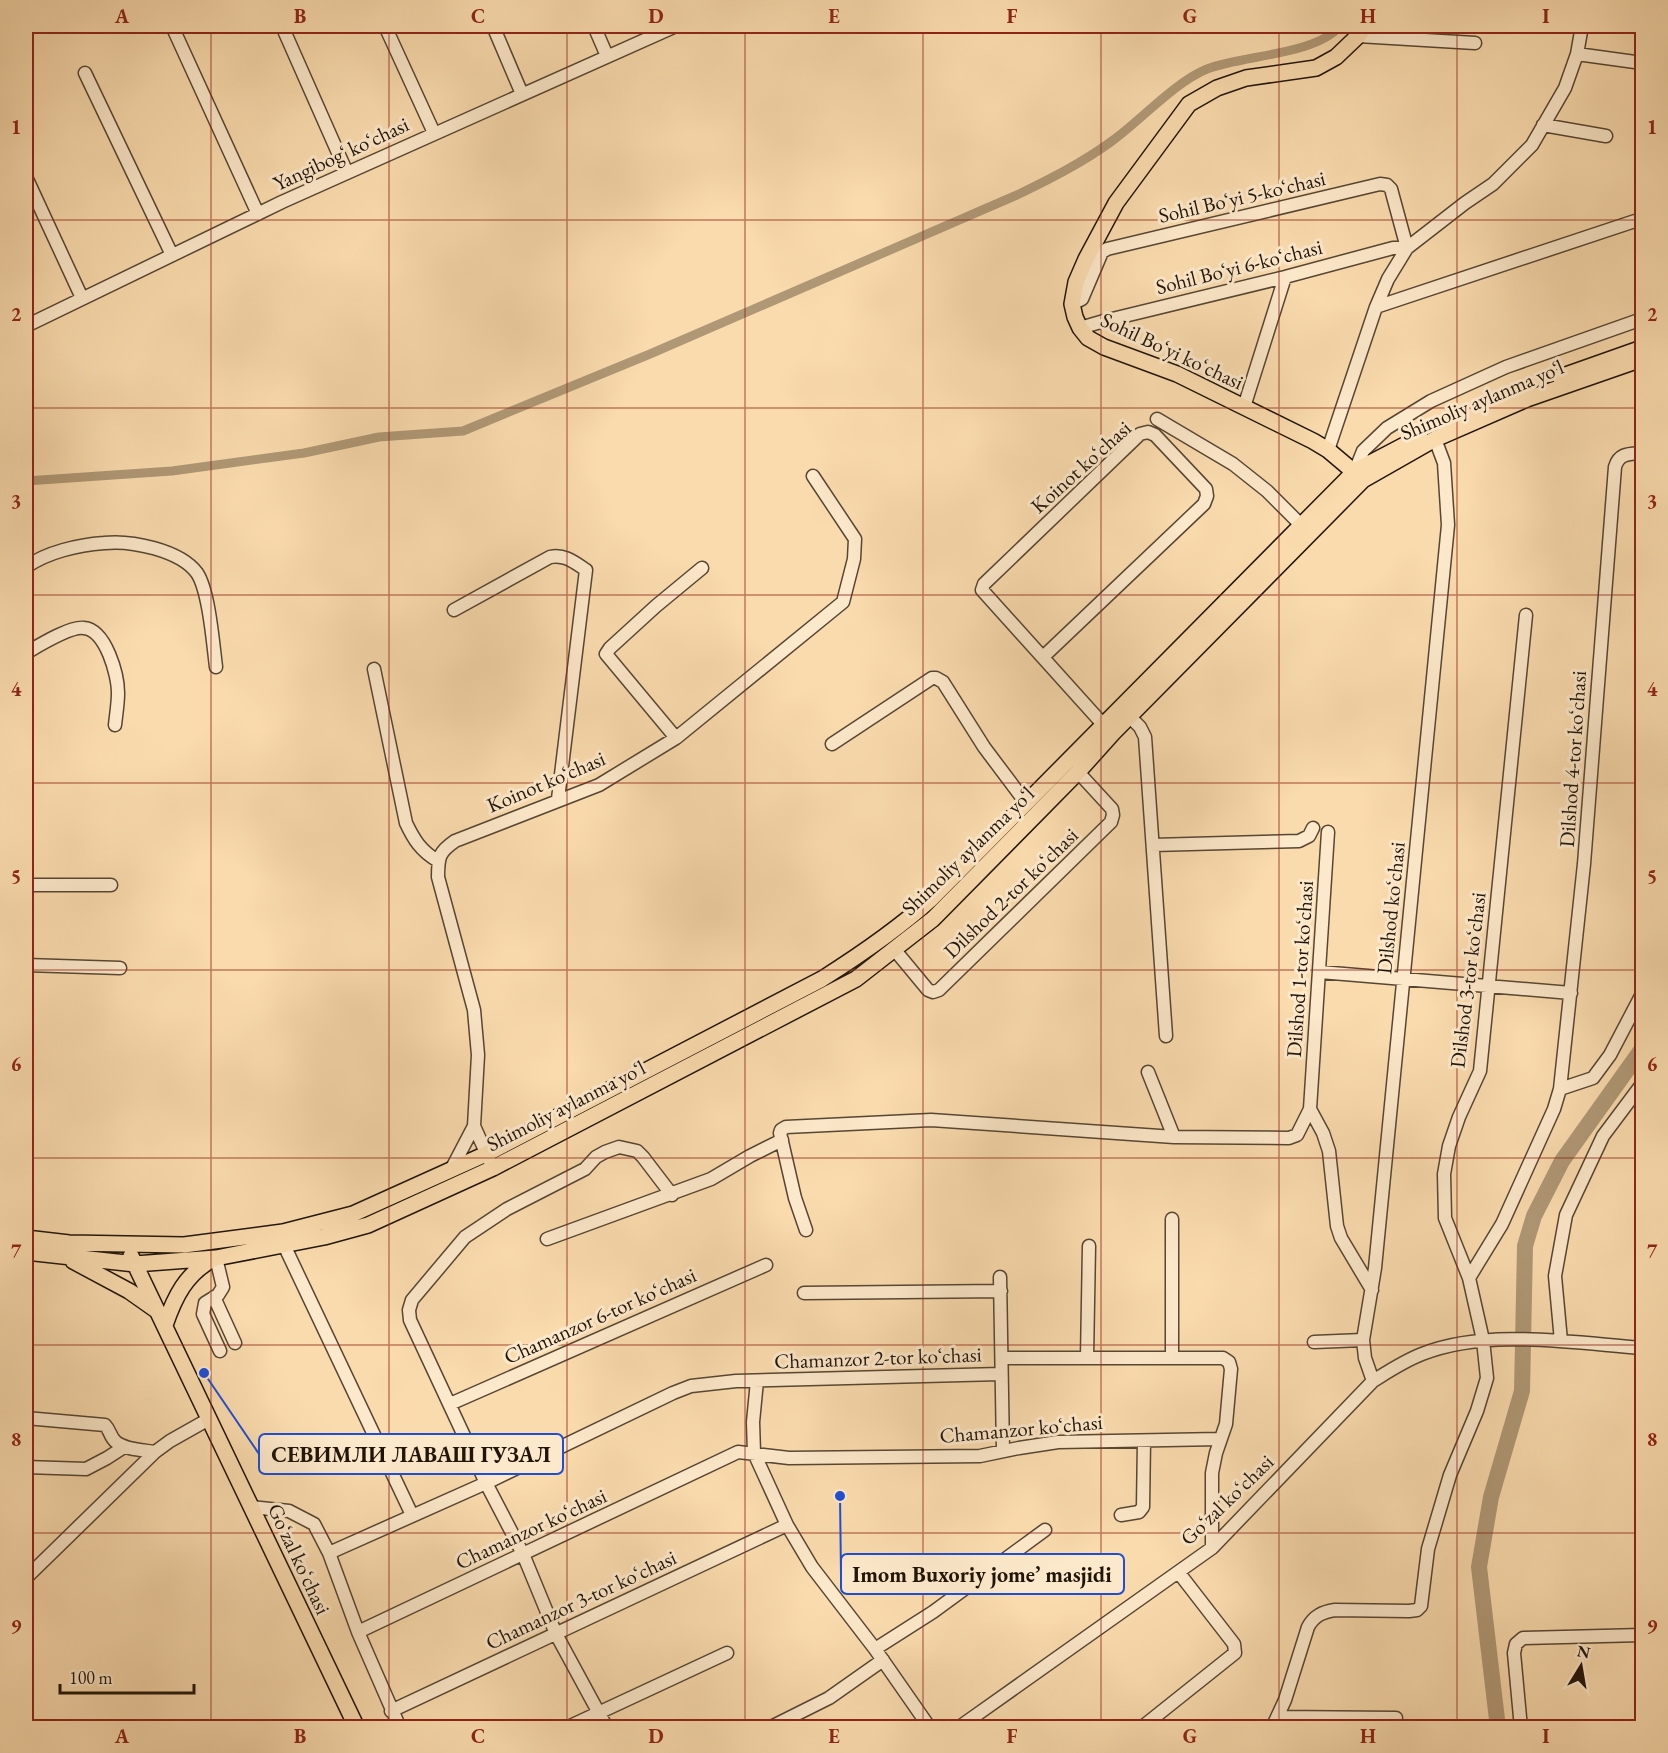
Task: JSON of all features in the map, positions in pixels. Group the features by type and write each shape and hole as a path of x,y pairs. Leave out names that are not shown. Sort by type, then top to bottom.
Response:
{"main road":[{"path":"1072,303 1076,282 1116,203 1190,104 1217,88 1246,78 1316,68 1336,57 1362,31"},
{"name":"Sohil Boʻyi koʻchasi","path":"1072,303 1080,328 1088,338 1104,347 1178,374 1244,407 1328,450 1359,476"},
{"name":"Shimoliy aylanma yoʻl","path":"26,1252 135,1264 216,1258 324,1237 368,1225 490,1161 822,979 910,918 1026,803 1108,729 1302,525 1359,476 1432,430 1496,401 1642,348"},
{"name":"Shimoliy aylanma yoʻl","path":"26,1238 69,1244 184,1245 283,1232 353,1214 451,1171 490,1161 764,1028 856,979 933,919 1078,772 1108,729 1130,717 1359,476 1435,439 1527,399 1642,359"},
{"path":"754,1015 764,1028"},
{"name":"Goʻzal koʻchasi","path":"126,1245 357,1728"},
{"path":"65,1257 129,1290 162,1318 184,1282 202,1265 216,1258"}],"street":[{"path":"172,26 258,214"},
{"path":"282,26 347,173"},
{"path":"386,26 434,133"},
{"path":"493,26 522,94"},
{"path":"594,26 607,56"},
{"name":"Yangibogʻ koʻchasi","path":"26,326 258,214 676,26"},
{"path":"1328,450 1376,307 1388,279 1407,248 1493,184 1532,145 1565,88 1577,54 1582,26"},
{"path":"1362,31 1475,43"},
{"path":"1577,54 1635,62"},
{"path":"85,73 172,255"},
{"path":"1543,125 1606,136"},
{"path":"26,177 82,298"},
{"name":"Sohil Boʻyi 5-koʻchasi","path":"1072,303 1082,299 1102,252 1107,249 1380,184 1387,185 1391,189 1407,248"},
{"path":"1376,307 1635,221"},
{"name":"Sohil Boʻyi 6-koʻchasi","path":"1080,328 1393,248 1407,248"},
{"path":"1244,407 1285,277"},
{"path":"1359,476 1363,451 1387,428 1431,401 1506,367 1642,319"},
{"path":"1157,419 1233,464 1267,490 1302,525"},
{"name":"Koinot koʻchasi","path":"1043,657 1204,504 1208,496 1206,489 1155,435 1148,432 1140,434 984,585 982,590 1108,729"},
{"name":"Dilshod koʻchasi","path":"1373,1381 1365,1358 1363,1340 1372,1290 1448,525 1444,463 1435,439"},
{"name":"Dilshod 4-tor koʻchasi","path":"1469,1278 1502,1224 1554,1109 1560,1089 1584,864 1615,467 1621,456 1642,453"},
{"name":"Koinot koʻchasi","path":"438,861 443,849 455,841 558,799 599,785 676,738 843,602 854,559 855,539 813,476"},
{"path":"26,567 47,556 105,542 132,544 182,558 197,573 205,595 216,667"},
{"path":"454,610 550,557 559,555 573,560 586,570 558,799"},
{"path":"676,738 606,654 656,606 702,568"},
{"name":"Dilshod 3-tor koʻchasi","path":"1275,1722 1285,1700 1312,1619 1326,1611 1409,1611 1417,1610 1421,1606 1428,1549 1450,1475 1477,1411 1487,1378 1483,1340 1469,1278 1445,1218 1444,1174 1449,1146 1459,1117 1480,1071 1526,615"},
{"path":"26,653 83,627 96,632 103,640 116,677 118,693 116,725"},
{"path":"374,669 406,823 414,841 438,861 438,877 474,1010 478,1055 474,1126 451,1171"},
{"path":"832,744 932,678 936,678 942,682 984,747 1026,803"},
{"path":"1130,717 1140,727 1145,737 1166,1036"},
{"name":"Dilshod 2-tor koʻchasi","path":"894,949 928,990 933,992 939,990 985,946 1111,822 1112,809 1078,772"},
{"path":"1153,845 1299,841 1309,836 1313,828"},
{"name":"Dilshod 1-tor koʻchasi","path":"1310,1109 1329,832"},
{"path":"26,885 111,885"},
{"path":"26,964 120,968"},
{"path":"1320,972 1571,993"},
{"path":"1560,1089 1593,1078 1610,1055 1642,994"},
{"path":"1148,1072 1174,1137"},
{"path":"1561,1341 1555,1276 1566,1215 1603,1136 1642,1084"},
{"path":"806,1230 795,1198 782,1140 781,1130 786,1127 931,1120 1174,1137 1289,1138 1301,1131 1310,1109"},
{"path":"1310,1109 1323,1133 1329,1151 1337,1226 1341,1238 1372,1290"},
{"path":"474,1126 490,1161"},
{"path":"547,1239 711,1179 782,1140"},
{"path":"607,1728 556,1634 523,1554 486,1483 410,1320 409,1310 412,1300 424,1284 465,1238 507,1209 585,1169 596,1157 605,1152 619,1147 629,1147 644,1156 672,1194"},
{"path":"1172,1219 1172,1358"},
{"path":"284,1245 412,1515"},
{"path":"1087,1358 1089,1246"},
{"path":"216,1258 223,1287 218,1295 205,1303 203,1314 220,1351"},
{"name":"Chamanzor 6-tor koʻchasi","path":"450,1404 766,1265"},
{"path":"1000,1277 1003,1451"},
{"path":"804,1293 1000,1290"},
{"path":"214,1297 235,1342"},
{"path":"1314,1342 1363,1340"},
{"name":"Goʻzal koʻchasi","path":"958,1728 1212,1548 1373,1381 1396,1366 1423,1354 1483,1340 1561,1341 1642,1348"},
{"path":"1003,1358 1223,1358 1229,1362 1231,1369 1226,1424 1212,1473 1212,1548"},
{"name":"Chamanzor 2-tor koʻchasi","path":"329,1553 486,1483 691,1386 710,1382 1000,1374"},
{"path":"757,1381 753,1422 754,1453 787,1525 812,1567 875,1649 930,1728"},
{"path":"26,1418 105,1425 113,1439 124,1447 155,1452"},
{"path":"26,1578 155,1452 209,1419"},
{"name":"Chamanzor koʻchasi","path":"358,1632 738,1452 789,1458 980,1456 1058,1442 1220,1439"},
{"path":"1121,1515 1135,1513 1143,1507 1144,1441"},
{"path":"26,1467 86,1469 124,1447"},
{"path":"252,1507 289,1511 314,1524 329,1553 358,1632 399,1728"},
{"name":"Chamanzor 3-tor koʻchasi","path":"392,1711 787,1525"},
{"path":"875,1649 933,1612 1045,1530"},
{"path":"1141,1728 1235,1653 1234,1644 1179,1573"},
{"path":"1521,1728 1514,1653 1516,1644 1523,1638 1642,1635"},
{"path":"566,1728 727,1653"},
{"path":"769,1728 829,1698 883,1660"},
{"path":"1275,1722 1396,1718"}],"waterway":[{"path":"26,481 172,471 304,453 379,437 463,431 650,354 1017,195 1101,149 1195,75 1222,64 1297,49 1329,36 1340,26"},
{"path":"1498,1728 1479,1567 1491,1497 1522,1391 1525,1246 1534,1216 1562,1161 1642,1049"}],"place":[{"name":"СЕВИМЛИ ЛАВАШ ГУЗАЛ","path":"204,1373"},
{"name":"Imom Buxoriy jome’ masjidi","path":"840,1496"}]}
